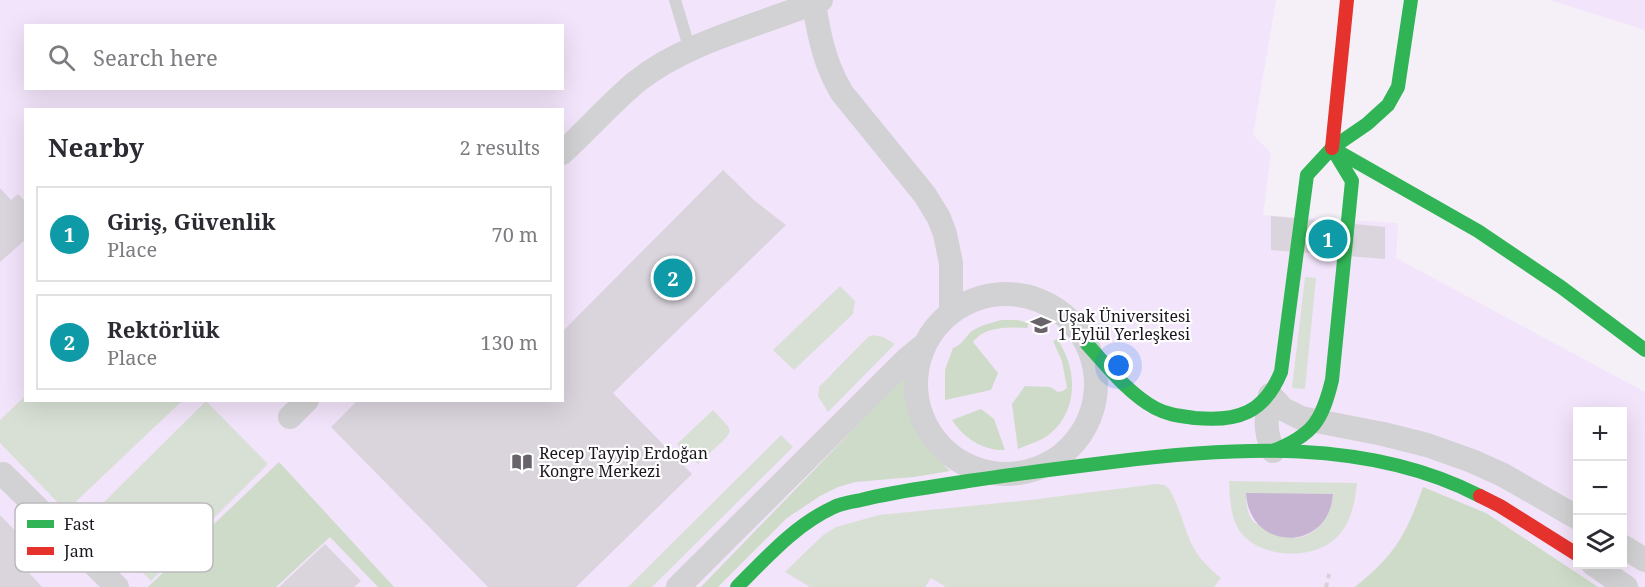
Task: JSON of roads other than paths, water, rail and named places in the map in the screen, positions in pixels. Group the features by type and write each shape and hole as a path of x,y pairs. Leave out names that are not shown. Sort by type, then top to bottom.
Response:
{"street":[{"path":"1273,451 1297,443 1318,422 1332,380 1352,181 1332,148 1347,0"},
{"path":"1273,451 1267,436 1266,417 1270,395 1281,372 1307,175 1332,148 1359,130 1388,105 1398,87 1411,0"},
{"path":"564,151 636,82 690,50 817,2 819,38 831,76 842,93 926,195 939,218 951,263 951,312"},
{"path":"1332,148 1478,231 1561,287 1645,350"},
{"path":"1087,344 1095,369 1095,396 1087,424 1070,447 1047,464 1019,473 991,473 964,464 942,448 926,426 917,399 916,381 916,371 924,345 951,312 976,299 1001,294 1028,297 1052,306 1056,323 1072,323 1087,344 1117,376 1139,396 1167,413 1204,419 1235,418 1255,410 1270,395"},
{"path":"678,587 907,359 924,345"},
{"path":"1270,395 1283,409 1301,418 1416,442 1472,461 1503,475 1573,515"},
{"path":"737,587 805,523 836,506 877,496 1019,473 1187,453 1273,451 1345,456 1395,464 1453,482 1500,506 1573,552"},
{"path":"3,474 32,503"},
{"path":"1627,549 1645,561"},
{"path":"1600,569 1626,587"},
{"path":"102,572 117,587"}],"lane":[{"path":"675,0 690,50"}],"place":[{"name":"Giriş, Güvenlik","path":"1328,239"},
{"name":"Rektörlük","path":"673,278"},
{"name":"Uşak Üniversitesi 1 Eylül Yerleşkesi","path":"1041,325"},
{"name":"Recep Tayyip Erdoğan Kongre Merkezi","path":"522,462"}]}
